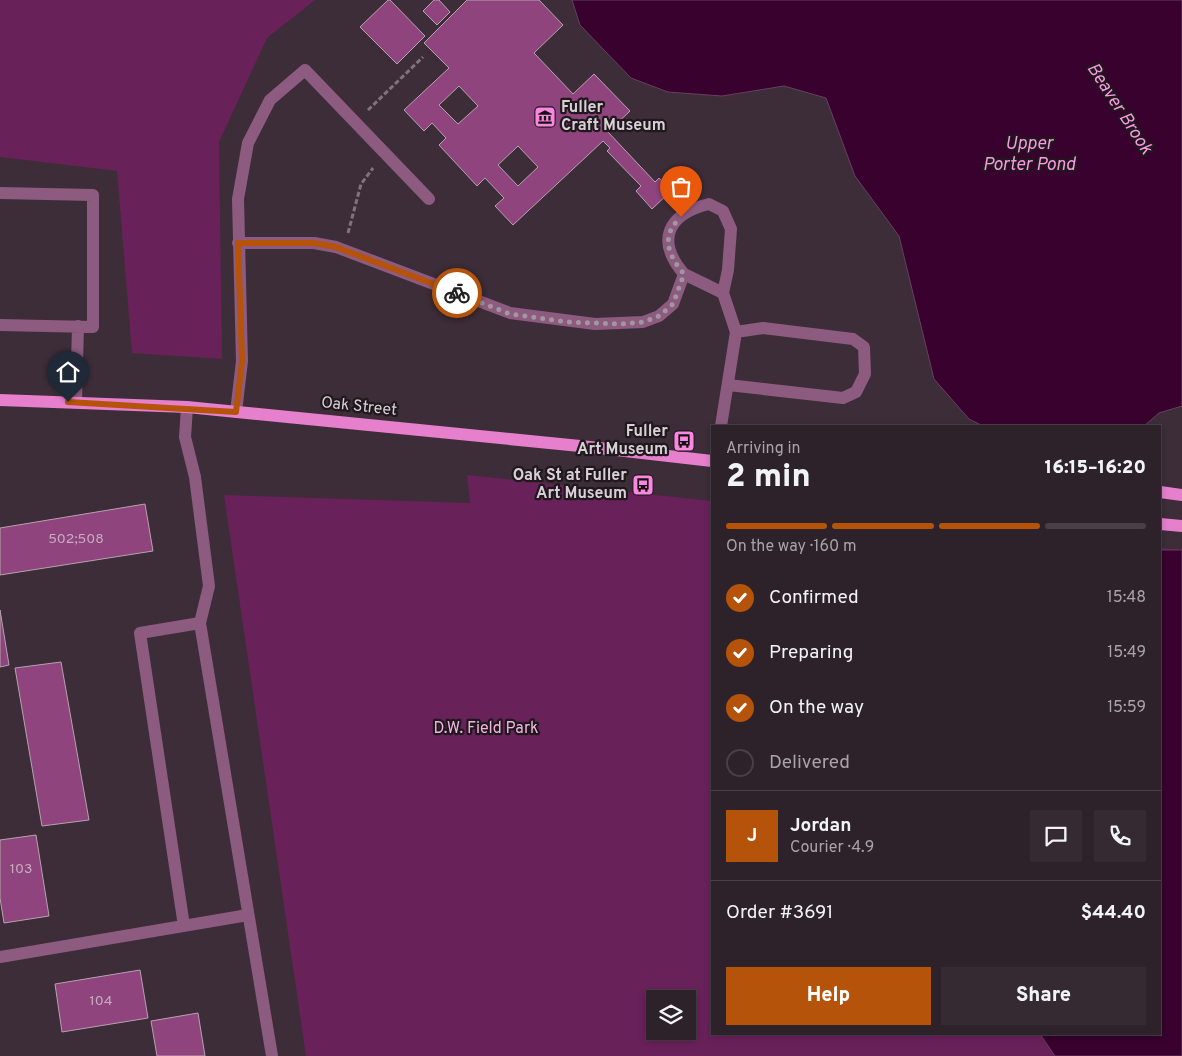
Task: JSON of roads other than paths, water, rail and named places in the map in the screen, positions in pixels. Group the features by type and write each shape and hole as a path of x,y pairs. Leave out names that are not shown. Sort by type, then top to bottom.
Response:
{"main road":[{"name":"Oak Street","path":"0,400 186,407 711,461"},
{"path":"1161,492 1182,494"},
{"path":"1161,524 1182,526"}],"lane":[{"path":"236,412 242,361 238,199 248,143 270,100 304,70 429,199"},
{"path":"0,193 93,195 93,327 0,325"},
{"path":"721,425 736,332 723,294 728,270 731,229 723,210 709,204 691,208 671,226 668,244 673,261 684,274 723,294"},
{"path":"238,243 314,243 336,247 510,314 595,324 643,322 659,316 673,304 684,274"},
{"path":"76,402 78,326"},
{"path":"728,385 843,398 856,392 865,374 864,348 854,339 762,328 736,332"},
{"path":"186,407 185,437 195,477 209,586 200,623 272,1056"},
{"path":"184,926 140,633 200,623"},
{"path":"0,957 248,915"}],"water":[{"name":"Upper Porter Pond","path":"572,0 1182,0 1182,406 1159,413 1145,425 981,425 969,419 934,379 899,236 855,176 826,98 784,86 722,96 668,92 631,78 580,25"},
{"path":"1161,550 1182,550 1182,1056 1055,1056 1041,1035 1161,1035"}],"place":[{"name":"Fuller Craft Museum","path":"545,117"},
{"name":"Fuller Art Museum","path":"684,441"},
{"name":"Oak St at Fuller Art Museum","path":"643,485"}],"water label":[{"name":"Beaver Brook","path":"1119,109"}],"park label":[{"name":"D.W. Field Park","path":"486,729"}]}
